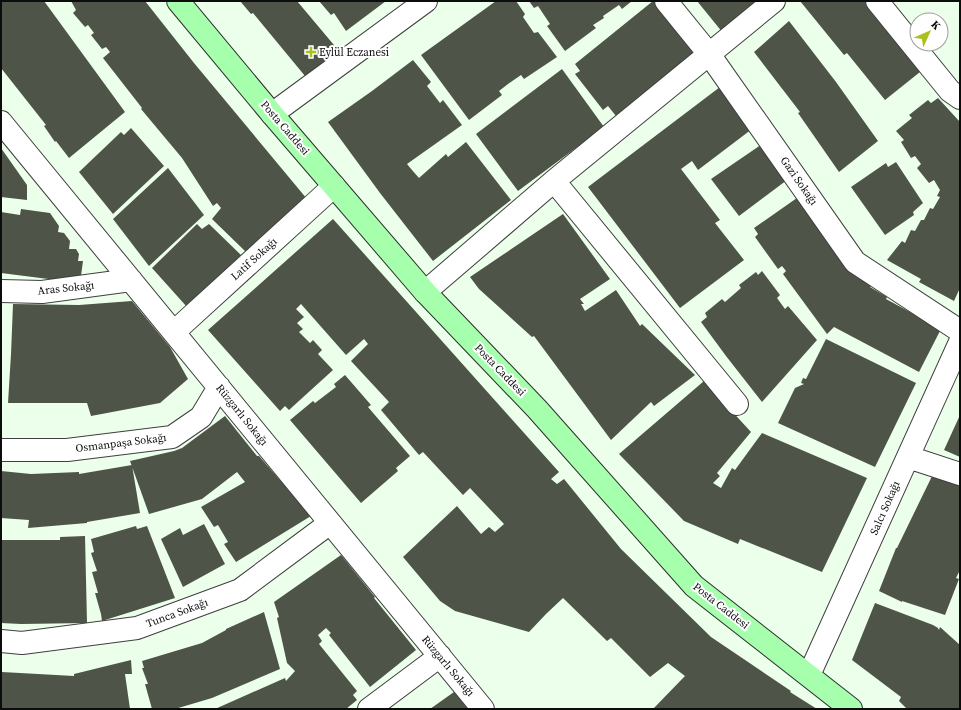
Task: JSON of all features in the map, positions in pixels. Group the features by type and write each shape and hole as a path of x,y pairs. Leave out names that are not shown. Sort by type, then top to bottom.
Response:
{"main road":[{"name":"Posta Caddesi","path":"178,1 272,114 425,292 538,409 694,586 851,709"}],"street":[{"path":"272,114 426,1"},
{"name":"Gazi Sokağı","path":"666,1 709,54 856,262 960,331"},
{"path":"425,292 554,181 774,1"},
{"path":"877,1 950,92 960,98"},
{"name":"Rüzgarlı Sokağı","path":"1,122 483,709"},
{"path":"554,181 738,404"},
{"name":"Latif Sokağı","path":"174,332 334,186"},
{"name":"Aras Sokağı","path":"1,291 42,292 131,280"},
{"name":"Salcı Sokağı","path":"809,675 960,342"},
{"name":"Osmanpaşa Sokağı","path":"1,450 67,450 172,437 201,417 219,387"},
{"path":"908,457 960,474"},
{"name":"Tunca Sokağı","path":"1,641 22,643 137,628 240,590 330,523"},
{"path":"369,709 440,656"}],"building":[{"path":"1,1 44,1 125,112 69,158 56,141 55,142 44,126 46,125 1,68"},
{"path":"71,1 145,1 194,63 307,199 246,252 212,219 221,208 217,203 213,206 182,158 141,109 142,108 103,58 110,52 106,47 102,49 91,35 94,33 88,25 85,27 73,13 76,10"},
{"path":"240,1 297,1 339,51 305,76 253,13 251,14"},
{"path":"319,1 386,1 346,31 334,13 331,15"},
{"path":"496,1 516,1 525,14 523,17 534,33 538,32 557,57 524,79 521,75 508,84 499,91 502,95 469,120 421,55"},
{"path":"529,1 632,1 622,9 619,5 603,16 604,18 593,25 596,28 565,51 547,26 550,24 538,6 534,8"},
{"path":"653,1 661,1 700,49 616,116 608,106 603,110 575,74 580,71 575,64"},
{"path":"697,1 763,1 723,33"},
{"path":"800,1 871,1 909,48 909,52 912,52 925,68 885,100 847,53 844,55"},
{"path":"789,21 836,82 878,141 839,172 798,113 800,112 754,52"},
{"path":"413,60 431,82 427,86 440,103 443,100 462,125 407,164 419,178 446,154 448,157 466,142 511,200 433,261 380,193 328,122"},
{"path":"562,69 604,127 518,191 476,134"},
{"path":"720,87 752,129 698,170 692,161 681,169 720,220 715,223 744,260 680,308 588,187"},
{"path":"938,98 960,122 960,288 954,301 919,282 921,279 887,260 902,241 905,243 911,230 915,231 921,220 924,220 930,208 933,209 940,197 937,196 940,190 934,180 929,183 917,168 921,164 915,156 911,158 901,142 904,140 896,131 912,118 909,115 928,100 931,103"},
{"path":"131,128 164,166 113,214 79,172 121,132 124,135"},
{"path":"765,142 791,177 739,216 711,179"},
{"path":"1,148 27,185 27,200 1,197"},
{"path":"896,162 923,203 913,212 914,215 885,235 851,187 886,163 888,167"},
{"path":"168,168 204,215 149,266 113,219"},
{"path":"804,193 871,286 870,287 887,297 886,299 941,329 919,372 834,327 827,334 783,274 786,271 782,266 778,269 755,237 758,234 754,228"},
{"path":"21,209 50,213 59,226 58,232 64,233 70,241 69,249 76,249 79,254 78,261 83,261 80,283 1,273 1,212 20,215"},
{"path":"563,214 610,279 580,299 584,304 581,304 585,311 616,290 640,326 642,324 695,375 654,406 651,402 611,440 534,336 532,337 479,289 470,277"},
{"path":"333,219 559,472 551,479 557,484 564,479 621,549 711,637 817,709 653,709 685,676 668,663 650,677 611,638 607,641 563,598 529,632 455,611 440,601 403,557 457,506 481,534 489,527 495,532 504,524 470,488 463,495 423,452 419,455 381,410 389,402 351,361 368,344 364,339 346,355 301,304 296,309 304,317 297,323 303,329 299,332 310,343 313,340 322,350 318,354 333,370 289,410 285,406 280,411 208,330"},
{"path":"197,224 202,229 209,224 241,255 187,307 152,268"},
{"path":"762,271 780,295 777,298 785,309 788,306 817,340 762,402 701,322 707,317 705,313 722,299 725,302 741,288 739,285 756,272 758,275"},
{"path":"132,301 170,347 188,379 160,403 91,416 87,403 8,403 13,304 79,305"},
{"path":"826,339 916,383 875,467 778,423 795,388 804,384 801,383 803,378 806,379"},
{"path":"345,375 371,405 368,407 410,456 396,468 398,471 361,503 290,420 313,401 315,403 336,387 334,384"},
{"path":"704,381 751,432 717,473 720,476 713,483 721,488 732,468 735,470 762,433 867,478 822,572 740,539 738,544 684,521 619,454"},
{"path":"960,415 960,457 944,450"},
{"path":"225,416 257,456 259,456 311,516 236,562 224,544 228,542 218,525 214,527 201,507 245,482 237,472 202,499 149,514 130,461 182,448"},
{"path":"132,465 140,513 87,523 28,528 29,520 1,518 1,471 31,474 79,472 79,474"},
{"path":"935,470 960,481 960,570 956,578 959,579 945,615 902,602 879,591 896,548"},
{"path":"204,524 225,564 183,587 161,539 180,528 183,535"},
{"path":"136,526 137,529 147,526 175,598 102,621 95,593 98,593 92,572 97,571 91,553 94,552 91,539"},
{"path":"85,536 87,623 1,623 1,540 60,540 60,537"},
{"path":"341,555 416,650 370,687 329,635 331,633 326,628 318,635 322,641 319,644 357,691 353,695 357,700 346,709 215,709 285,678 286,681 295,671 287,663 277,618 279,617 274,602"},
{"path":"875,603 933,625 939,630 940,627 960,645 960,709 907,709 899,701 901,697 852,660"},
{"path":"264,612 280,669 212,698 175,709 152,709 145,684 148,684 142,668 144,668 142,661 202,643 226,629"},
{"path":"131,660 132,674 125,674 130,709 1,709 2,672 74,676 74,674"},
{"path":"454,692 468,709 430,709"}],"place":[{"name":"Eylül Eczanesi","path":"311,52"}]}
